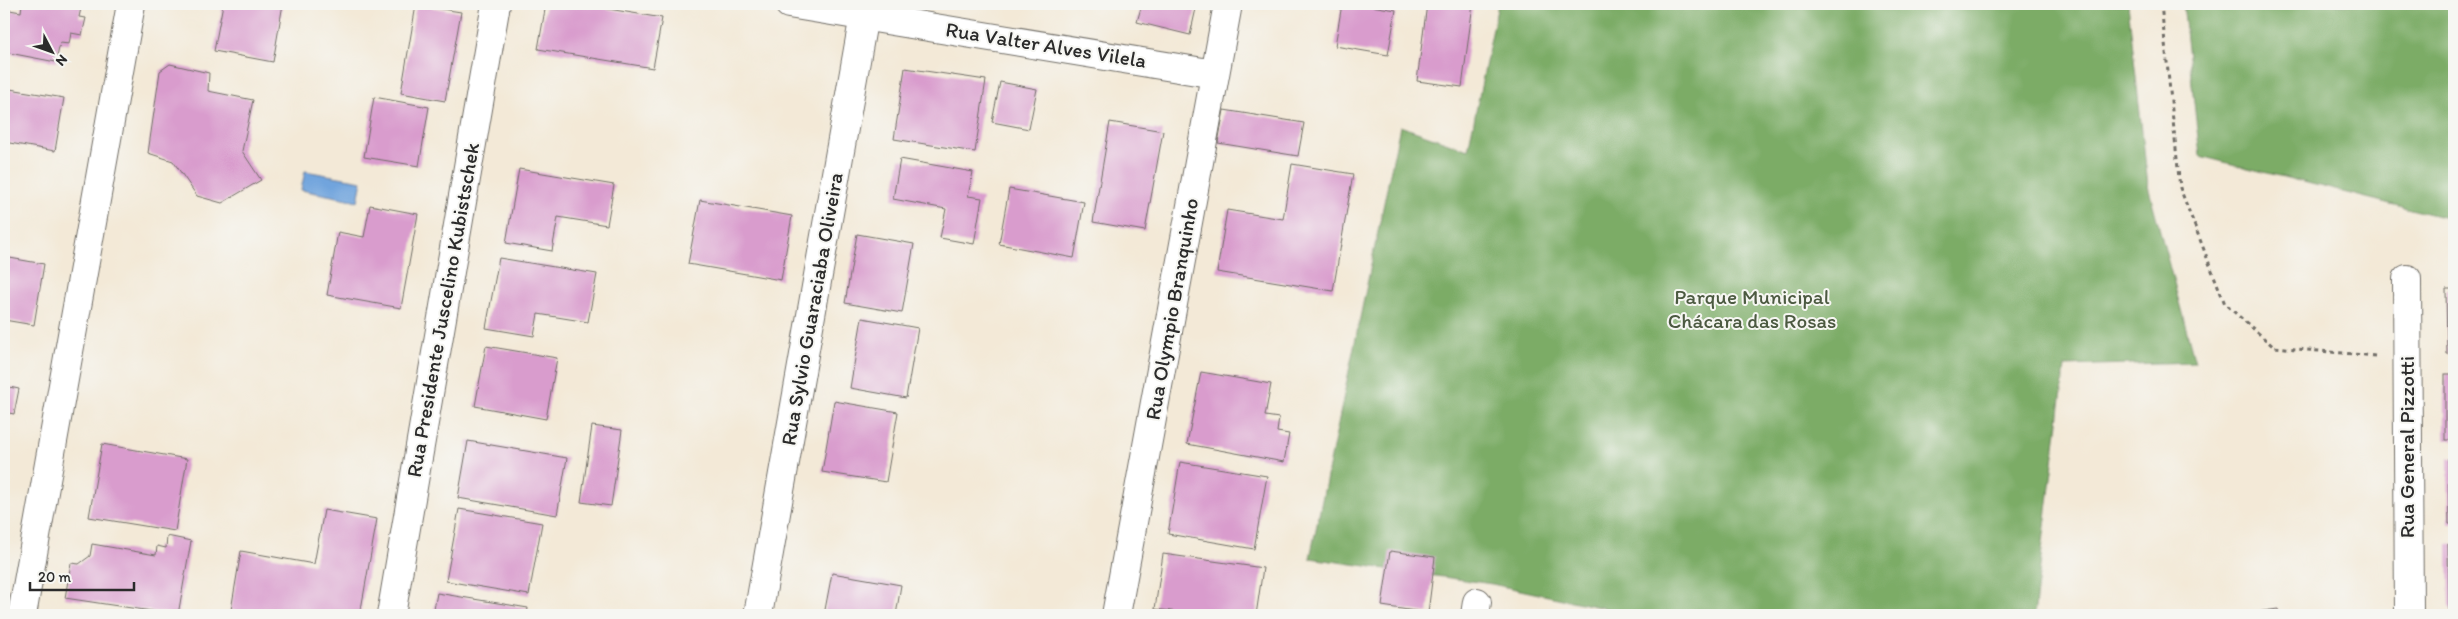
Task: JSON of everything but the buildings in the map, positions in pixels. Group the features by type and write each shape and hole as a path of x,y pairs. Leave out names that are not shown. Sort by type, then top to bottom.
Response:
{"street":[{"path":"22,615 131,4"},
{"name":"Rua Presidente Juscelino Kubistschek","path":"391,615 496,4"},
{"name":"Rua Valter Alves Vilela","path":"789,4 865,10 1215,74"},
{"name":"Rua Olympio Branquinho","path":"1116,615 1228,4"},
{"name":"Rua Sylvio Guaraciaba Oliveira","path":"758,615 865,10"},
{"name":"Rua General Pizzotti","path":"2407,279 2409,615"}],"path":[{"path":"2160,4 2180,188 2225,304 2274,347 2406,358"}],"green space":[{"name":"Parque Municipal Chácara das Rosas","path":"1498,4 2128,4 2148,186 2195,362 2065,366 2034,615 1637,615 1492,584 1310,558 1400,126 1468,150"},
{"path":"2183,4 2454,4 2454,220 2200,156"}],"water":[{"path":"305,171 362,181 358,201 301,190"}]}
